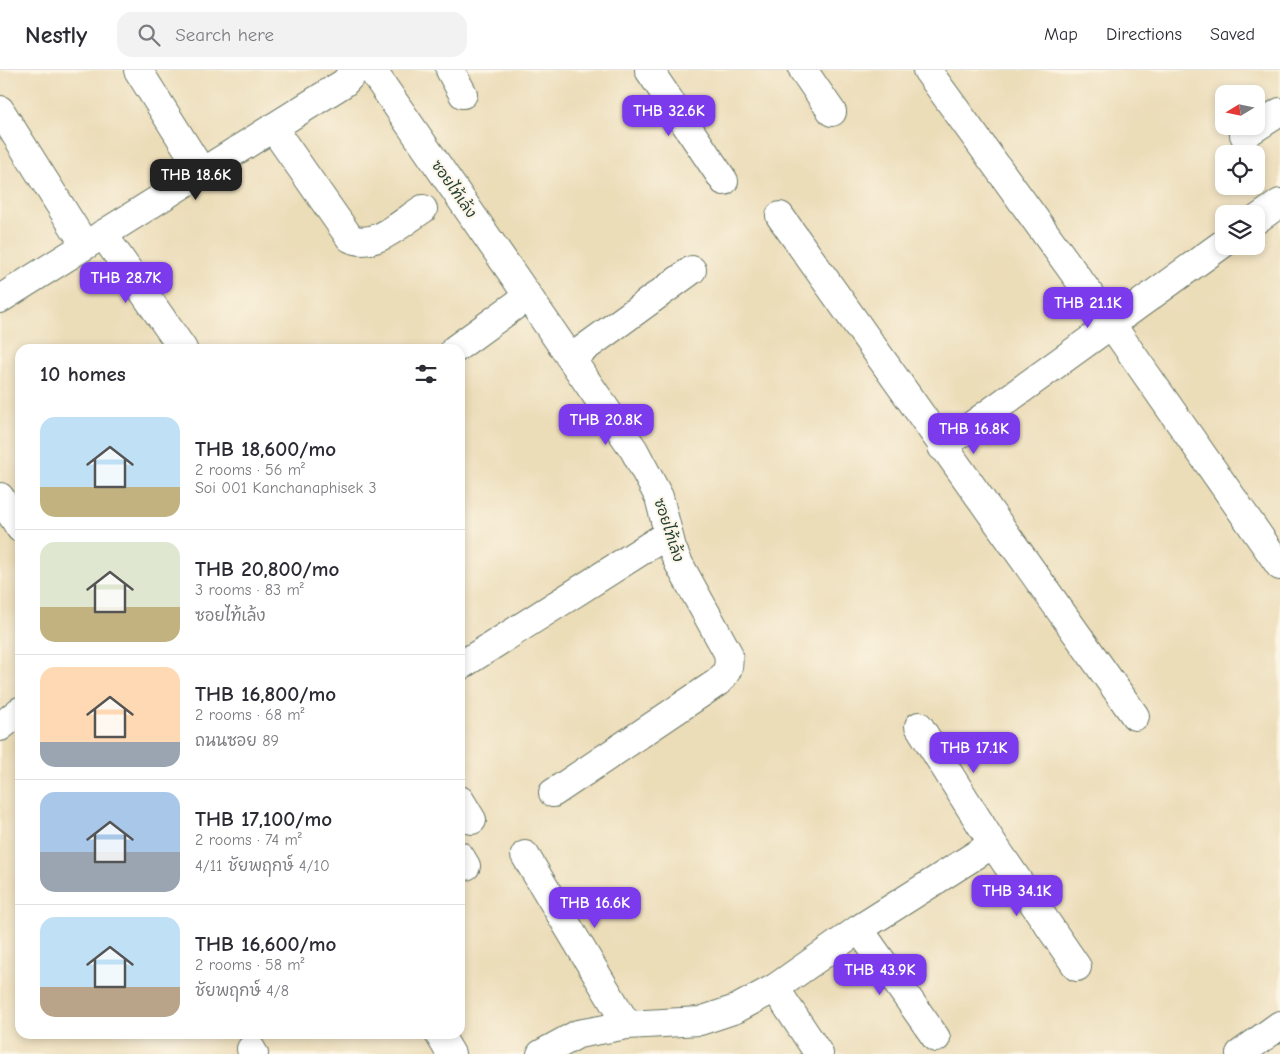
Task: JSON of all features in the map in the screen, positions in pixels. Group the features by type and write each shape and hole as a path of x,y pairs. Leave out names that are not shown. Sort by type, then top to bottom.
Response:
{"street":[{"path":"138,70 202,172"},
{"path":"0,299 344,83 356,70"},
{"name":"ซอยไท้เล้ง","path":"372,70 634,450 659,497 667,520 668,534 679,564 728,653 730,666 718,682 553,793"},
{"path":"450,70 464,94"},
{"path":"649,70 724,181"},
{"path":"803,70 832,112"},
{"path":"927,70 1111,324 1280,566"},
{"path":"0,110 94,240 179,344"},
{"path":"1244,136 1280,112"},
{"path":"273,128 350,238 358,242 367,242 379,238 422,209"},
{"path":"780,216 942,447 1135,716"},
{"path":"942,447 1215,249"},
{"path":"571,358 692,270"},
{"path":"462,344 528,296"},
{"path":"0,497 15,520"},
{"path":"465,663 668,534"},
{"path":"0,727 15,715"},
{"path":"919,726 993,844 1077,967"},
{"path":"541,1054 578,1034 627,1025 700,1021 736,1009 775,988 859,929 993,844"},
{"path":"525,855 627,1025"},
{"path":"859,929 936,1038"},
{"path":"775,988 820,1054"},
{"path":"1240,1054 1280,1025"},
{"path":"442,1039 451,1054"}]}
